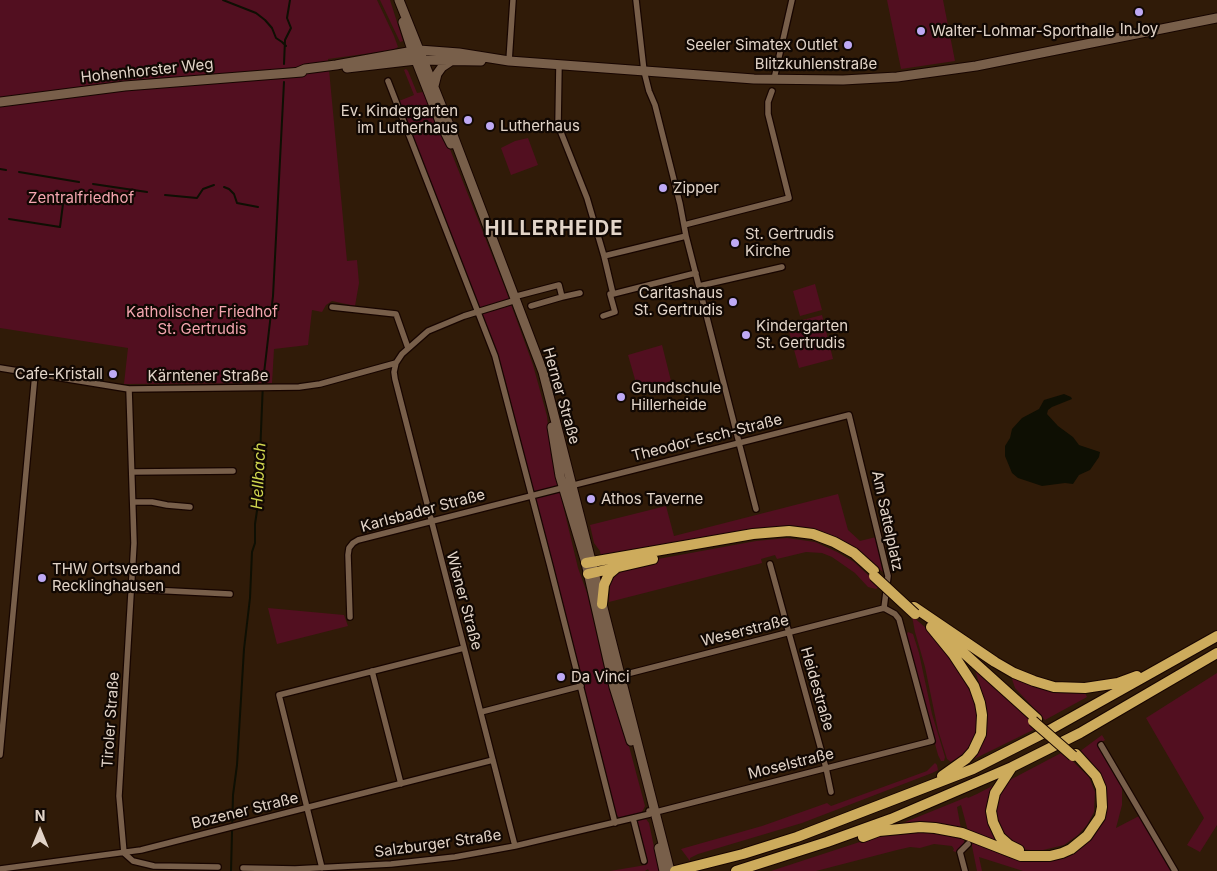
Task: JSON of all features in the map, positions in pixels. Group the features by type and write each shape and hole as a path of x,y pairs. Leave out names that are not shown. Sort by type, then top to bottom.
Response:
{"highway":[{"path":"590,568 753,534 789,531 813,534 834,542 854,553 1035,720"},
{"path":"590,568 624,565 751,539 794,537 818,541 834,547 874,573"},
{"path":"602,604 604,585 609,574 612,570 624,565"},
{"path":"909,795 955,768 966,759 978,744 982,728 982,709 974,686 953,654 915,610"},
{"path":"915,610 1014,673 1054,687 1070,689 1118,683 1165,666"},
{"path":"827,842 852,840 878,831 920,827 948,829 1011,853 1033,857 1050,856 1062,853 1077,844 1087,836 1100,817 1103,799 1096,776 1075,755 931,627"},
{"path":"675,871 743,854 798,837 973,769 1046,732 1217,636"},
{"path":"736,871 891,819 1012,767 1097,723 1217,653"},
{"path":"1012,767 992,802 991,811 996,830 1009,845 1019,850 1041,853 1055,851 1066,847 1080,837 1092,822 1097,809 1098,796 1095,784 1090,774 1075,755"}],"main road":[{"name":"Herner Straße","path":"398,0 415,50 434,86 513,299"},
{"name":"Blitzkuhlenstraße","path":"415,50 459,53 509,61 644,71 774,79 843,80 950,70 1030,56 1217,18"},
{"name":"Hohenhorster Weg","path":"298,72 305,69 415,50"},
{"name":"Herner Straße","path":"420,60 441,124 543,372 568,488 652,812 664,871"},
{"name":"Hohenhorster Weg","path":"0,102 126,86 420,60"},
{"path":"420,60 509,61"},
{"path":"434,86 437,74 442,67 452,61"},
{"name":"Herner Straße","path":"590,568 602,604 616,677"},
{"name":"Herner Straße","path":"652,812 675,871"}],"street":[{"path":"509,61 514,0"},
{"path":"636,0 644,71 680,204 686,236 756,509"},
{"path":"774,79 792,0"},
{"path":"559,65 557,120 587,198 613,294"},
{"path":"388,81 478,312 509,404 531,497 582,686 615,823"},
{"path":"684,225 789,198 768,114 768,102 772,91"},
{"path":"604,256 686,236"},
{"path":"699,286 782,267"},
{"path":"603,316 615,312 610,294 696,273"},
{"path":"396,363 408,348 428,331 440,325 559,285 562,298"},
{"path":"531,306 580,293"},
{"path":"332,307 396,314 408,348"},
{"name":"Kärntener Straße","path":"0,368 129,389 263,388 320,384 396,363"},
{"name":"Wiener Straße","path":"396,363 395,379 515,846"},
{"path":"0,755 35,374"},
{"name":"Tiroler Straße","path":"124,853 118,796 134,543 129,389"},
{"name":"Theodor-Esch-Straße","path":"568,488 739,442 850,415"},
{"name":"Am Sattelplatz","path":"850,415 888,576 884,608"},
{"path":"132,472 233,471"},
{"name":"Karlsbader Straße","path":"350,617 348,555 349,548 358,540 568,488"},
{"path":"133,502 152,502 190,507"},
{"name":"Heidestraße","path":"770,564 831,792"},
{"path":"131,589 230,594"},
{"name":"Weserstraße","path":"616,677 884,608"},
{"name":"Moselstraße","path":"652,812 932,741 899,618 884,608"},
{"path":"322,868 279,695 464,648"},
{"path":"372,672 402,784"},
{"path":"480,712 582,686"},
{"path":"1101,745 1175,871"},
{"name":"Bozener Straße","path":"0,869 141,850 493,760"},
{"name":"Salzburger Straße","path":"243,868 322,868 423,861 515,846 615,823 652,812"},
{"path":"633,818 644,861"},
{"path":"965,871 960,852 967,837"},
{"path":"124,853 133,861 154,866 218,868"}],"green space":[{"path":"0,0 377,0 398,47 393,50 328,59 347,261 357,260 359,283 355,306 332,301 326,305 322,312 312,310 308,345 274,349 272,383 124,384 128,348 0,328"},
{"path":"380,0 390,0 403,41 400,42"},
{"name":"Walter-Lohmar-Sporthalle","path":"887,0 943,0 955,61 901,69"},
{"path":"406,69 417,93 423,92 431,105 448,144 505,288 533,365 547,416 551,455 578,568 587,593 606,676 626,735 645,806 639,814 620,819 616,814 505,379 493,343 399,101 414,95 404,70"},
{"path":"528,138 538,165 511,175 501,148 515,141"},
{"path":"815,284 822,310 800,316 793,291"},
{"path":"822,315 833,359 799,368 787,324"},
{"path":"662,345 671,381 638,390 628,355"},
{"path":"838,494 848,530 860,541 876,537 883,572 872,563 806,529 601,557 600,551 594,543 590,525 666,506 674,536"},
{"path":"787,538 815,542 837,552 854,562 880,586 876,589 868,587 855,573 832,557 822,553 806,552 777,559 775,555 761,559 762,563 609,602 612,572 658,559 756,541"},
{"path":"268,608 344,615 348,626 277,644"},
{"path":"912,616 933,634 946,651 974,698 978,711 978,731 971,746 958,762 956,759 951,762 947,759 938,730"},
{"path":"908,632 913,634 919,653 932,714 945,757 944,761 941,761 938,755 906,636"},
{"path":"975,670 1029,718 1028,720 1037,728 972,760 986,733 987,725 986,705"},
{"path":"1217,673 1217,825 1200,852 1187,845 1204,818 1146,718"},
{"path":"1011,676 1085,693 1087,697 1045,720 1015,688"},
{"path":"1102,735 1105,740 1097,745 1122,788 1122,805 1116,828 1139,816 1171,871 1023,871 979,857 982,871 977,871 971,841 1007,857 1021,860 1048,861 1069,854 1105,814 1096,770 1079,752"},
{"path":"1063,752 1089,777 1095,792 1094,812 1087,825 1078,835 1064,845 1039,851 1021,849 1009,843 995,821 996,799 1006,782"},
{"path":"935,763 938,770 932,773 802,823 698,854 690,858 690,861 681,849 762,826 827,803 831,806 927,771"},
{"path":"996,784 989,824 992,832 1004,847 968,831 961,805 957,807 961,829 898,825 968,798"},
{"path":"641,818 646,819 649,823 659,871 649,871 648,869 645,871 610,871 646,865 637,822"},
{"path":"936,831 963,838 965,844 962,849 956,852 953,851 952,846 934,844 920,848 910,847 816,871 771,871 881,835 895,832"}],"shaded area":[{"path":"1064,394 1072,399 1052,407 1048,410 1047,414 1058,426 1073,437 1079,445 1100,452 1099,457 1090,470 1079,475 1073,484 1065,483 1042,486 1018,478 1012,473 1005,456 1005,446 1010,438 1012,429 1022,418 1039,409 1044,400"}],"waterway":[{"path":"223,0 256,13 272,28 276,38 286,46"},
{"name":"Hellbach","path":"284,64 285,40 291,28 287,18 290,0"},
{"name":"Hellbach","path":"231,871 233,795 237,765 252,552 255,543 258,504 263,382 273,296 284,82"},
{"path":"0,169 6,170"},
{"path":"19,172 79,182"},
{"path":"93,184 147,192"},
{"path":"165,195 197,198 203,189 214,185"},
{"path":"224,187 234,194 237,203 258,207"},
{"path":"9,219 60,227 63,204"}],"place":[{"name":"InJoy","path":"1139,12"},
{"name":"Walter-Lohmar-Sporthalle","path":"921,31"},
{"name":"Seeler Simatex Outlet","path":"848,45"},
{"name":"Ev. Kindergarten im Lutherhaus","path":"468,120"},
{"name":"Lutherhaus","path":"490,126"},
{"name":"Zipper","path":"663,188"},
{"name":"St. Gertrudis Kirche","path":"735,243"},
{"name":"Caritashaus St. Gertrudis","path":"733,302"},
{"name":"Kindergarten St. Gertrudis","path":"746,335"},
{"name":"Cafe-Kristall","path":"113,374"},
{"name":"Grundschule Hillerheide","path":"621,397"},
{"name":"Athos Taverne","path":"591,499"},
{"name":"THW Ortsverband Recklinghausen","path":"42,578"},
{"name":"Da Vinci","path":"561,677"}],"district":[{"name":"HILLERHEIDE","path":"554,229"}],"park label":[{"name":"Zentralfriedhof","path":"81,198"},
{"name":"Katholischer Friedhof St. Gertrudis","path":"202,320"}]}
